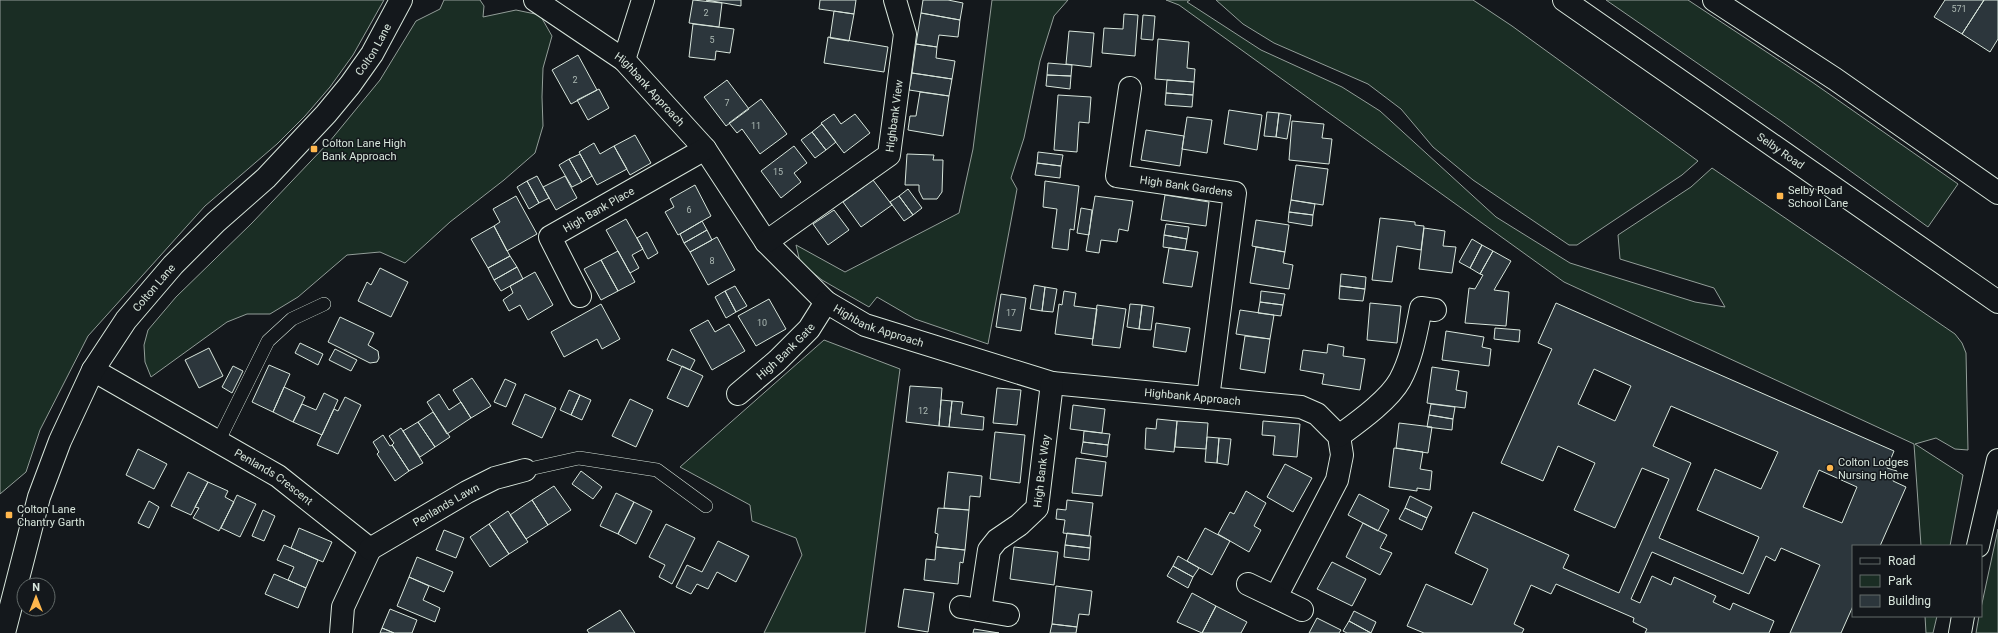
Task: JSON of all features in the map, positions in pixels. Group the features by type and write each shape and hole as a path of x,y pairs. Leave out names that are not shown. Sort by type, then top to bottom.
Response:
{"street":[{"name":"Colton Lane","path":"3,627 39,497 60,441 93,370 126,320 173,265 216,222 266,178 326,114 350,85 372,54 401,0"},
{"name":"Highbank Approach","path":"535,0 624,60 705,149 766,242 826,302 864,325 1052,383 1301,407 1318,414 1339,436"},
{"path":"624,60 643,0"},
{"name":"Highbank View","path":"766,242 889,155 905,34 895,0"},
{"name":"Selby Road","path":"1564,0 1998,302"},
{"path":"1714,0 1836,79 1998,193"},
{"name":"High Bank Gardens","path":"1130,88 1117,176 1234,193 1208,398"},
{"name":"High Bank Place","path":"580,296 550,237 705,149"},
{"name":"High Bank Gate","path":"738,394 777,361 809,329 826,302"},
{"path":"1276,597 1337,480 1342,455 1339,436 1373,410 1400,380 1414,342 1421,308 1434,310"},
{"name":"Penlands Crescent","path":"93,370 278,476 370,549"},
{"name":"High Bank Way","path":"1008,615 971,608 989,550 997,540 1024,522 1037,508 1052,383"},
{"path":"1978,545 1998,460"},
{"name":"Penlands Lawn","path":"370,549 467,492 494,478 526,470"},
{"path":"341,633 343,607 370,549"},
{"path":"1248,584 1302,610"},
{"path":"1960,633 1963,617"}],"lane":[{"path":"218,442 268,341 292,319 324,304"},
{"path":"526,470 579,458 657,470 706,506"}],"green space":[{"path":"0,0 384,0 353,55 330,87 305,116 277,144 205,206 88,336 40,430 26,472 0,494"},
{"path":"444,0 480,0 484,6 483,17 516,10 540,15 552,36 543,68 543,126 535,153 504,180 450,222 405,263 380,252 347,255 298,297 270,314 247,314 227,322 151,377 145,362 144,345 148,330 176,297 252,223 330,141 380,80 416,21 440,9"},
{"path":"992,0 1068,0 1054,16 1040,61 1024,138 1011,178 1017,189 988,344 915,319 877,297 869,307 822,280 800,262 796,245 845,272 959,213 973,149"},
{"path":"1166,0 1190,0 1187,2 1261,50 1342,87 1380,111 1496,217 1570,263 1695,302 1725,307 1714,288 1620,259 1618,235 1691,187 1712,168 1955,334 1962,343 1966,353 1968,450 1955,449 1936,438 1915,444 1963,475 1950,545 1921,545 1914,444 1564,282 1179,5"},
{"path":"1216,0 1473,0 1512,26 1698,161 1682,175 1577,245 1569,245 1473,180 1433,147 1401,109 1368,84 1274,43 1243,24"},
{"path":"1606,0 1688,0 1812,82 1958,184 1928,227 1781,121"},
{"path":"824,340 900,369 865,633 764,633 802,555 796,538 752,521 750,505 680,467"},
{"path":"1998,529 1998,633 1976,633 1979,617 1982,617 1982,603"},
{"path":"1925,617 1937,617 1933,633 1926,633"}],"building":[{"path":"693,0 722,3 719,27 689,23"},
{"path":"706,0 741,0 741,6"},
{"path":"820,0 856,0 854,14 819,9"},
{"path":"923,0 948,0 963,3 960,20 921,13"},
{"path":"1945,0 1984,0 1962,34 1934,17"},
{"path":"1984,0 1998,0 1998,39 1990,52 1962,34"},
{"path":"834,11 854,14 849,41 830,38"},
{"path":"921,13 960,20 958,37 939,35 937,47 916,44"},
{"path":"1124,14 1138,15 1135,56 1102,53 1104,28 1123,29"},
{"path":"1143,15 1155,16 1153,40 1141,39"},
{"path":"693,24 734,29 730,53 716,51 715,60 689,57"},
{"path":"1069,31 1094,33 1091,67 1066,64"},
{"path":"828,37 888,47 884,72 824,63"},
{"path":"1158,39 1189,42 1187,68 1195,69 1194,82 1155,79"},
{"path":"916,44 937,47 936,58 955,61 952,79 912,73"},
{"path":"578,55 597,90 571,104 552,70"},
{"path":"1048,63 1072,65 1071,76 1047,75"},
{"path":"912,73 952,79 949,96 909,90"},
{"path":"1047,75 1071,76 1070,89 1046,86"},
{"path":"727,80 749,109 726,126 704,97"},
{"path":"1167,80 1194,82 1193,95 1166,93"},
{"path":"599,89 609,108 588,120 577,100"},
{"path":"920,92 949,96 943,136 908,130 910,116 916,116"},
{"path":"1166,93 1193,95 1192,107 1165,105"},
{"path":"1058,95 1091,97 1089,123 1079,122 1077,152 1054,150"},
{"path":"761,99 787,134 760,154 742,129 737,133 729,123"},
{"path":"1229,110 1262,115 1257,150 1224,144"},
{"path":"1267,112 1279,113 1276,137 1264,136"},
{"path":"1279,113 1291,115 1287,139 1276,137"},
{"path":"834,114 841,124 855,114 870,133 844,153 821,123"},
{"path":"1187,117 1212,120 1207,153 1182,149"},
{"path":"1292,121 1324,124 1322,138 1332,139 1329,164 1289,160"},
{"path":"822,124 836,142 826,150 812,132"},
{"path":"1146,130 1184,136 1180,166 1141,160"},
{"path":"812,132 826,150 815,158 801,140"},
{"path":"635,135 651,163 630,175 614,146"},
{"path":"594,143 600,154 614,146 627,169 597,185 579,152"},
{"path":"794,146 807,163 794,173 801,182 781,198 761,171"},
{"path":"1038,152 1063,155 1061,166 1037,163"},
{"path":"580,154 592,176 582,182 569,159"},
{"path":"907,154 934,155 933,160 943,160 942,192 937,199 923,199 919,191 919,185 905,185"},
{"path":"569,159 582,182 572,187 559,165"},
{"path":"1037,163 1061,166 1060,178 1035,175"},
{"path":"1296,165 1328,169 1323,205 1291,200"},
{"path":"537,176 549,198 539,203 527,181"},
{"path":"565,176 577,198 556,210 543,187"},
{"path":"873,180 892,205 861,227 843,202"},
{"path":"527,181 539,203 529,209 517,187"},
{"path":"1045,181 1079,186 1074,230 1070,229 1068,250 1052,248 1057,209 1043,207"},
{"path":"695,185 711,216 678,235 665,212 674,207 670,199"},
{"path":"908,189 922,208 913,215 899,196"},
{"path":"1165,195 1209,202 1206,226 1161,220"},
{"path":"516,196 537,234 507,251 494,226 500,222 493,209"},
{"path":"899,196 913,215 904,221 890,202"},
{"path":"1095,196 1133,201 1128,231 1119,229 1117,242 1101,240 1099,253 1086,251"},
{"path":"1291,200 1315,204 1313,215 1289,212"},
{"path":"1081,208 1092,210 1089,235 1077,233"},
{"path":"834,210 849,230 828,245 813,224"},
{"path":"1289,212 1313,215 1312,226 1288,222"},
{"path":"1380,218 1415,222 1415,225 1424,226 1421,250 1397,246 1392,282 1372,280"},
{"path":"626,219 643,249 632,255 639,268 630,273 606,230"},
{"path":"1256,220 1289,225 1285,252 1252,246"},
{"path":"702,221 707,230 684,243 680,234"},
{"path":"1166,224 1189,227 1187,239 1164,235"},
{"path":"494,226 510,256 488,268 471,239"},
{"path":"1424,228 1445,231 1443,246 1456,247 1452,273 1419,269"},
{"path":"707,230 712,240 690,252 684,243"},
{"path":"647,232 658,253 648,259 637,238"},
{"path":"1164,235 1187,239 1185,250 1163,247"},
{"path":"717,237 735,270 708,285 690,252"},
{"path":"1472,239 1482,245 1470,268 1459,262"},
{"path":"1482,245 1493,251 1480,274 1470,268"},
{"path":"1256,247 1285,252 1283,263 1293,265 1289,289 1250,283"},
{"path":"1169,248 1198,252 1192,287 1163,283"},
{"path":"618,251 635,282 618,291 601,260"},
{"path":"1493,251 1511,261 1494,290 1509,292 1506,326 1465,323 1469,288 1475,289 1483,275 1480,274"},
{"path":"510,256 517,267 494,280 488,268"},
{"path":"601,260 618,291 601,300 584,269"},
{"path":"517,267 523,279 501,291 494,280"},
{"path":"380,268 408,282 391,317 358,301 367,282 371,285"},
{"path":"535,272 553,305 528,320 520,305 509,311 503,300 513,293 510,286"},
{"path":"1341,274 1366,277 1365,289 1340,286"},
{"path":"1034,285 1045,287 1042,311 1030,309"},
{"path":"735,286 747,306 736,312 725,291"},
{"path":"1340,286 1365,289 1363,301 1339,299"},
{"path":"1045,287 1057,289 1053,312 1042,311"},
{"path":"725,291 736,312 726,318 715,297"},
{"path":"1064,291 1076,293 1074,306 1097,309 1093,339 1055,334 1059,304 1062,305"},
{"path":"1261,291 1285,294 1283,305 1260,302"},
{"path":"1001,294 1026,298 1021,331 996,327"},
{"path":"769,299 786,329 756,346 738,316"},
{"path":"1260,302 1283,305 1281,316 1258,313"},
{"path":"1370,303 1401,306 1397,343 1367,340"},
{"name":"Colton Lodges Nursing Home","path":"1556,303 1894,451 1887,468 1897,471 1893,481 1906,487 1880,545 1852,545 1852,608 1841,633 1790,633 1820,565 1781,548 1775,561 1766,556 1749,594 1652,552 1631,599 1640,603 1652,576 1671,585 1674,577 1716,596 1713,602 1730,610 1733,603 1774,621 1769,633 1645,633 1647,629 1633,622 1634,618 1556,584 1551,594 1531,585 1514,624 1524,629 1522,633 1424,633 1407,626 1426,584 1472,605 1488,569 1455,553 1473,512 1569,555 1563,568 1619,593 1669,479 1642,468 1615,528 1574,510 1595,463 1558,446 1543,481 1501,463 1552,349 1538,343","holes":["1594,369 1631,386 1615,421 1578,404","1671,406 1778,452 1761,489 1715,469 1697,510 1759,537 1743,574 1659,538 1691,463 1653,446","1819,470 1857,487 1842,523 1803,507"]},
{"path":"601,304 620,339 602,349 597,339 564,357 551,332"},
{"path":"1130,304 1142,305 1139,329 1127,327"},
{"path":"1097,305 1126,309 1120,348 1092,345"},
{"path":"1142,305 1154,307 1151,330 1139,329"},
{"path":"1240,310 1274,315 1270,339 1236,334"},
{"path":"340,317 374,333 368,345 378,351 379,358 377,362 370,363 328,342"},
{"path":"708,320 715,332 729,324 745,351 712,370 690,330"},
{"path":"1156,323 1190,328 1186,352 1153,347"},
{"path":"1495,328 1520,330 1519,342 1494,339"},
{"path":"1446,331 1484,337 1482,347 1491,349 1489,366 1442,360"},
{"path":"1245,336 1270,339 1265,373 1240,369"},
{"path":"300,343 323,354 318,365 295,353"},
{"path":"1328,344 1344,347 1343,356 1365,359 1360,390 1322,384 1324,374 1300,370 1303,350 1327,353"},
{"path":"209,348 223,376 199,388 185,360"},
{"path":"335,349 357,360 351,371 329,360"},
{"path":"672,349 695,360 690,370 667,360"},
{"path":"269,365 290,374 273,412 252,402"},
{"path":"233,366 243,371 232,393 222,387"},
{"path":"682,366 703,376 688,407 667,398"},
{"path":"1432,367 1459,371 1456,390 1467,392 1465,408 1427,403"},
{"path":"472,378 491,406 471,418 453,390"},
{"path":"505,379 516,384 506,407 494,402"},
{"path":"910,386 942,388 939,426 906,422"},
{"path":"284,387 305,397 293,422 273,412"},
{"path":"997,388 1021,390 1017,425 993,423"},
{"path":"569,390 580,395 571,415 560,410"},
{"path":"324,393 338,400 322,435 293,422 302,404 316,410"},
{"path":"439,394 449,410 461,402 471,418 447,434 427,402"},
{"path":"525,394 556,408 542,438 512,424"},
{"path":"580,395 591,400 582,420 571,415"},
{"path":"345,397 361,405 338,454 317,445 334,409 338,411"},
{"path":"630,399 653,410 636,447 612,436"},
{"path":"941,400 952,401 949,427 939,426"},
{"path":"952,401 963,402 961,414 984,417 983,430 949,427"},
{"path":"1431,404 1455,407 1453,419 1429,415"},
{"path":"1073,405 1105,409 1102,433 1070,429"},
{"path":"433,412 450,437 435,447 418,422"},
{"path":"1429,415 1453,419 1452,430 1427,427"},
{"path":"1157,419 1177,421 1174,452 1145,449 1146,428 1156,429"},
{"path":"1177,421 1208,423 1206,449 1175,447"},
{"path":"1263,421 1300,424 1297,457 1273,455 1275,436 1262,435"},
{"path":"418,422 435,447 420,457 403,431"},
{"path":"1399,423 1432,427 1428,453 1396,448"},
{"path":"401,428 423,463 409,471 392,445 394,443 389,436"},
{"path":"1084,431 1110,434 1108,445 1083,442"},
{"path":"995,432 1025,435 1020,483 990,479"},
{"path":"383,435 390,446 392,445 409,471 395,481 377,454 379,452 373,442"},
{"path":"1207,437 1219,438 1217,463 1205,462"},
{"path":"1219,438 1231,439 1228,465 1217,463"},
{"path":"1083,442 1108,445 1107,457 1081,453"},
{"path":"1394,448 1423,452 1420,469 1432,471 1430,490 1417,488 1417,491 1389,487"},
{"path":"138,449 167,464 154,489 126,475"},
{"path":"1076,458 1106,462 1102,496 1072,493"},
{"path":"1285,464 1312,478 1293,512 1267,497"},
{"path":"581,471 602,487 593,499 572,484"},
{"path":"188,472 208,482 191,515 171,506"},
{"path":"948,472 982,476 980,497 970,496 969,510 944,508"},
{"path":"208,482 228,491 225,497 234,502 219,531 193,518 199,508 195,507"},
{"path":"554,486 571,510 548,525 532,500"},
{"path":"1246,491 1266,503 1254,526 1261,530 1249,552 1218,534 1230,512 1234,514"},
{"path":"616,493 634,502 618,534 600,526"},
{"path":"1359,494 1389,510 1378,531 1348,515"},
{"path":"237,495 256,504 240,537 221,528"},
{"path":"1410,496 1432,507 1427,518 1405,508"},
{"path":"532,500 548,525 526,539 510,515"},
{"path":"1067,500 1093,503 1089,536 1063,533 1065,520 1056,519 1057,509 1066,510"},
{"path":"149,501 159,507 149,528 138,523"},
{"path":"634,502 652,511 636,544 618,534"},
{"path":"938,508 969,510 965,550 936,547 938,534 935,533"},
{"path":"1405,508 1427,518 1422,530 1399,519"},
{"path":"263,510 275,516 264,541 252,536"},
{"path":"508,511 528,542 509,554 489,524"},
{"path":"1363,523 1387,535 1380,548 1392,553 1380,575 1346,557"},
{"path":"489,524 509,554 490,567 470,537"},
{"path":"666,524 695,538 672,584 659,577 665,565 649,557"},
{"path":"299,528 332,542 323,562 291,548"},
{"path":"1205,528 1230,541 1212,575 1187,561"},
{"path":"444,530 464,538 456,558 436,550"},
{"path":"1067,533 1091,536 1090,548 1065,545"},
{"path":"718,541 749,556 736,582 717,572 708,589 697,584 691,594 676,587 687,565 702,572"},
{"path":"284,545 318,560 306,588 288,580 294,567 277,560"},
{"path":"1065,545 1090,548 1089,560 1064,557"},
{"path":"936,547 965,550 963,563 960,562 958,584 924,580 926,559 935,560"},
{"path":"1014,547 1058,552 1054,585 1010,579"},
{"path":"1178,556 1199,568 1193,577 1173,566"},
{"path":"417,557 453,572 444,592 409,577"},
{"path":"1332,562 1366,579 1352,606 1317,589"},
{"path":"1173,566 1193,577 1188,588 1167,576"},
{"path":"274,574 306,588 298,608 265,594"},
{"path":"409,577 429,586 423,600 440,608 435,622 397,606"},
{"path":"1056,586 1092,591 1089,615 1079,614 1077,627 1052,624"},
{"path":"904,589 934,593 928,632 898,627"},
{"path":"1192,593 1216,606 1202,633 1177,622"},
{"path":"1216,606 1247,622 1241,633 1202,633"},
{"path":"390,609 417,620 412,633 394,633 382,628"},
{"path":"620,610 635,633 589,633 587,630"},
{"path":"1354,611 1376,622 1371,633 1349,621"},
{"path":"1317,618 1341,630 1339,633 1309,633"},
{"path":"1349,621 1371,633 1347,633 1343,631"},
{"path":"1052,624 1077,627 1076,633 1050,633"},
{"path":"382,628 394,633 380,633"},
{"path":"974,629 999,633 973,633"}],"place":[{"name":"Colton Lane High Bank Approach","path":"314,149"},
{"name":"Selby Road School Lane","path":"1780,196"},
{"name":"Colton Lodges Nursing Home","path":"1830,468"},
{"name":"Colton Lane Chantry Garth","path":"9,515"}]}
